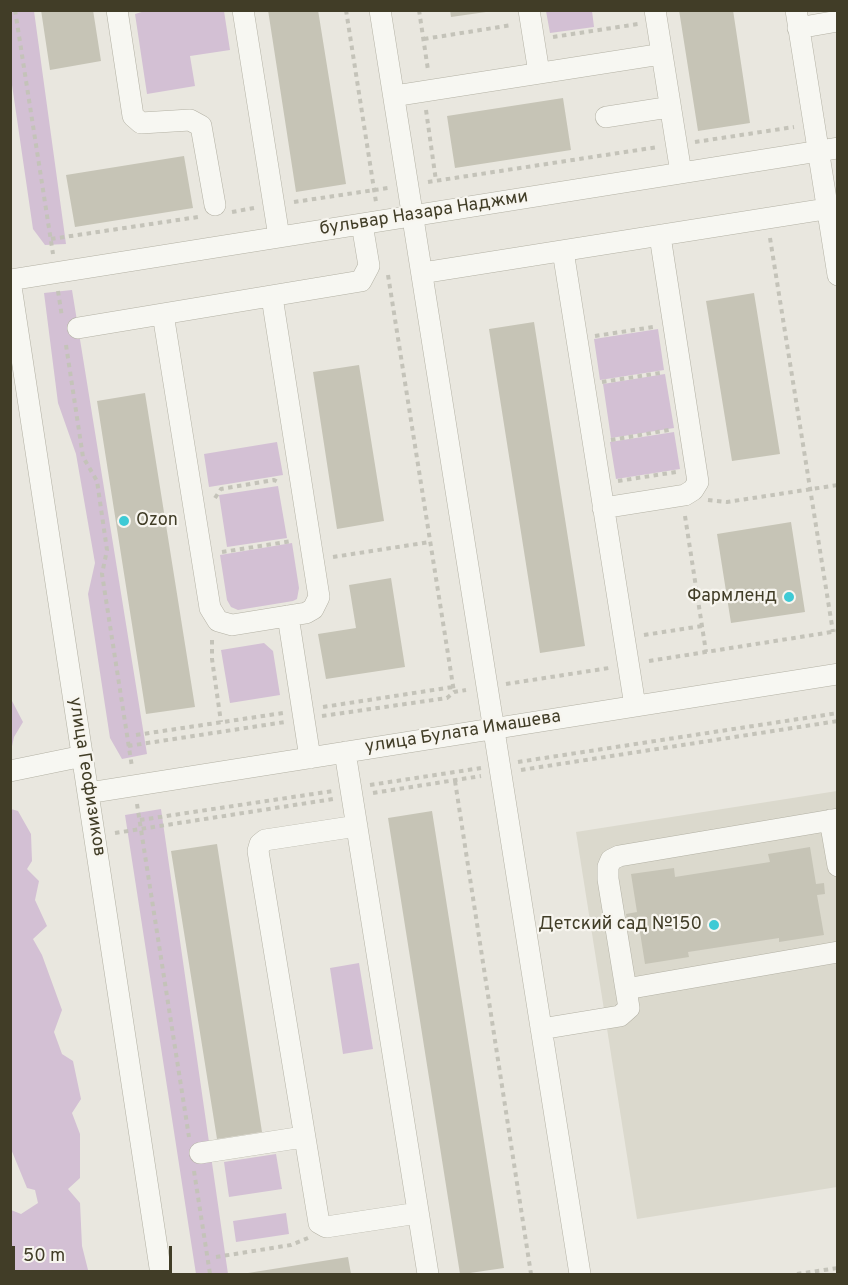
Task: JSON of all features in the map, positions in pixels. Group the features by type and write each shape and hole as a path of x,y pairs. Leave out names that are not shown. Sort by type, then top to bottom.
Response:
{"street":[{"path":"117,10 133,116 141,123 190,120 198,123 203,130 216,211"},
{"path":"243,10 279,237"},
{"path":"380,10 580,1275"},
{"path":"656,16 681,173"},
{"path":"837,21 797,19 813,124 828,150 837,275"},
{"path":"531,24 539,73"},
{"path":"394,96 662,54"},
{"path":"606,117 670,107"},
{"name":"бульвар Назара Наджми","path":"10,280 828,150"},
{"path":"422,273 832,208"},
{"path":"69,329 361,281 369,266 371,222"},
{"path":"603,508 688,493 698,482 660,236"},
{"path":"563,251 635,706"},
{"name":"улица Геофизиков","path":"10,280 161,1275"},
{"path":"163,314 210,608 218,621 232,625 306,613 317,604 318,591 314,560 272,297"},
{"path":"288,616 310,758"},
{"name":"улица Булата Имашева","path":"88,793 837,674"},
{"path":"345,752 428,1275"},
{"path":"10,771 83,756"},
{"path":"541,1029 624,1015 629,1008 608,879 608,867 611,861 619,856 834,820 837,866"},
{"path":"357,825 265,840 258,847 303,1137 316,1217 322,1226 418,1213"},
{"path":"626,989 837,952"},
{"path":"195,1156 303,1137"}],"path":[{"path":"15,10 56,272 69,329 83,457 97,481 108,550 102,574 195,1156 210,1275"},
{"path":"346,10 374,190 371,222"},
{"path":"424,39 531,24 656,16"},
{"path":"51,239 216,211 274,206 813,124"},
{"path":"767,219 832,632"},
{"path":"386,267 454,692"},
{"path":"577,338 674,323"},
{"path":"584,385 681,369"},
{"path":"593,442 690,427"},
{"path":"600,484 697,469"},
{"path":"193,501 215,498 218,490 274,480 279,482 281,487 302,484"},
{"path":"706,652 688,493 719,503 837,485"},
{"path":"201,555 310,538"},
{"path":"314,560 430,542"},
{"path":"218,621 211,653 221,722"},
{"path":"624,638 702,626"},
{"path":"95,836 837,722"},
{"path":"455,780 531,1275"},
{"path":"216,1257 301,1242 322,1226"},
{"path":"797,1275 837,1268"}],"shaded area":[{"path":"10,11 34,11 66,244 45,245 33,229 11,78"},
{"path":"145,11 224,11 230,50 190,56 195,86 147,94 135,14"},
{"path":"546,11 592,11 594,27 550,33"},
{"path":"72,290 147,754 122,759 110,738 88,594 95,563 76,454 58,403 44,293"},
{"path":"658,329 664,370 600,380 594,339"},
{"path":"665,374 674,428 611,438 603,384"},
{"path":"674,432 680,469 616,479 610,442"},
{"path":"277,442 283,475 209,487 204,454"},
{"path":"278,486 287,538 227,547 219,495"},
{"path":"292,543 299,588 297,599 238,610 231,607 227,600 220,555"},
{"path":"264,643 273,651 280,695 230,703 221,650"},
{"path":"11,699 23,722 14,737 11,751"},
{"name":"Детский сад №150","path":"837,791 837,1187 637,1219 576,832"},
{"path":"11,809 18,811 31,834 32,861 27,869 39,881 35,900 47,926 33,939 42,955 62,1010 54,1032 62,1054 73,1061 81,1099 72,1113 80,1134 80,1178 68,1189 80,1203 82,1246 89,1274 11,1274 11,1210 21,1214 38,1203 35,1190 27,1188 11,1149"},
{"path":"161,809 228,1274 196,1274 125,815"},
{"path":"359,963 373,1049 343,1054 330,968"},
{"path":"276,1154 282,1189 229,1197 224,1162"},
{"path":"286,1213 289,1234 236,1242 233,1221"}],"building":[{"path":"41,10 93,10 101,61 50,70"},
{"path":"268,10 318,10 346,184 296,192"},
{"path":"450,10 486,10 486,12 451,17"},
{"path":"679,10 733,10 750,123 698,131"},
{"path":"563,98 571,150 455,168 447,116"},
{"path":"184,156 193,208 75,227 66,175"},
{"path":"754,293 780,454 732,461 706,301"},
{"path":"534,322 585,646 540,653 489,329"},
{"path":"359,365 384,521 337,529 313,372"},
{"path":"145,393 195,707 146,714 97,401"},
{"path":"791,522 805,612 731,623 717,534"},
{"path":"391,578 405,667 326,679 318,634 356,628 349,585"},
{"path":"432,811 504,1268 463,1274 460,1274 388,818"},
{"path":"217,844 262,1132 217,1139 171,851"},
{"path":"810,847 816,884 824,883 825,894 817,895 824,935 779,942 779,938 688,952 689,957 645,964 639,926 628,927 626,914 637,912 631,874 674,868 675,877 770,862 768,854"},
{"path":"348,1257 351,1274 248,1274 248,1273"}],"place":[{"name":"Ozon","path":"124,521"},
{"name":"Фармленд","path":"789,597"},
{"name":"Детский сад №150","path":"714,925"}]}
